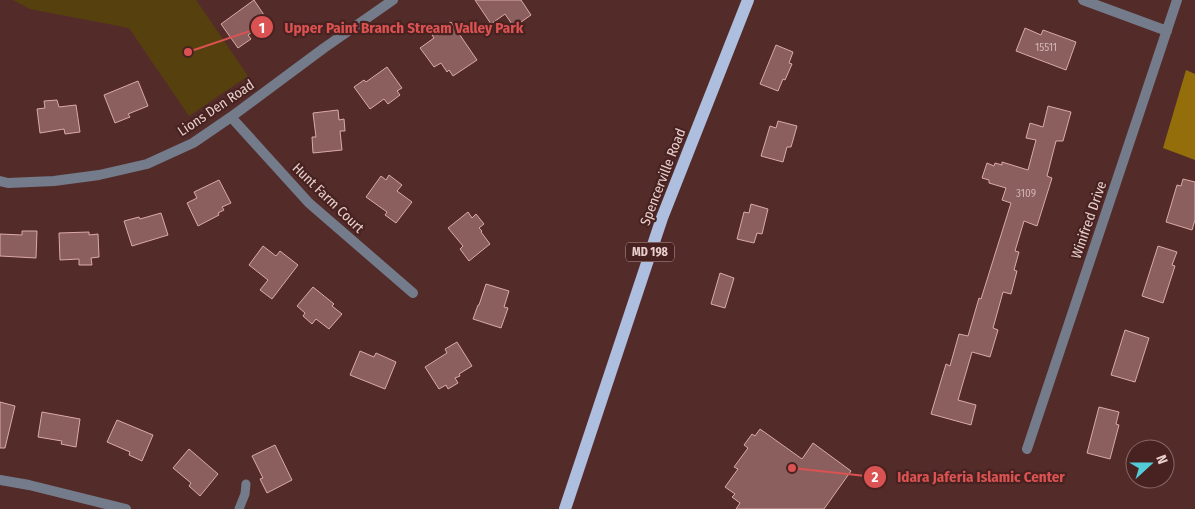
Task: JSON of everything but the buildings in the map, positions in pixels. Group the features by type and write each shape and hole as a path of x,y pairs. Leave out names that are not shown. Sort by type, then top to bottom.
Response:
{"main road":[{"name":"Spencerville Road","path":"565,509 662,218 748,0"}],"street":[{"name":"Lions Den Road","path":"0,181 8,183 54,181 99,175 147,164 193,143 393,0"},
{"path":"1083,0 1167,30"},
{"name":"Winifred Drive","path":"1027,449 1177,0"},
{"name":"Hunt Farm Court","path":"231,117 309,203 413,293"},
{"path":"0,480 29,485 126,509"}],"lane":[{"path":"239,509 245,494 246,484"}],"shaded area":[{"path":"13,0 196,0 248,76 189,116 129,28 30,9"},
{"path":"1186,70 1195,74 1195,160 1163,148"}],"place":[{"name":"Upper Paint Branch Stream Valley Park","path":"188,52"},
{"name":"Idara Jaferia Islamic Center","path":"792,468"}]}
